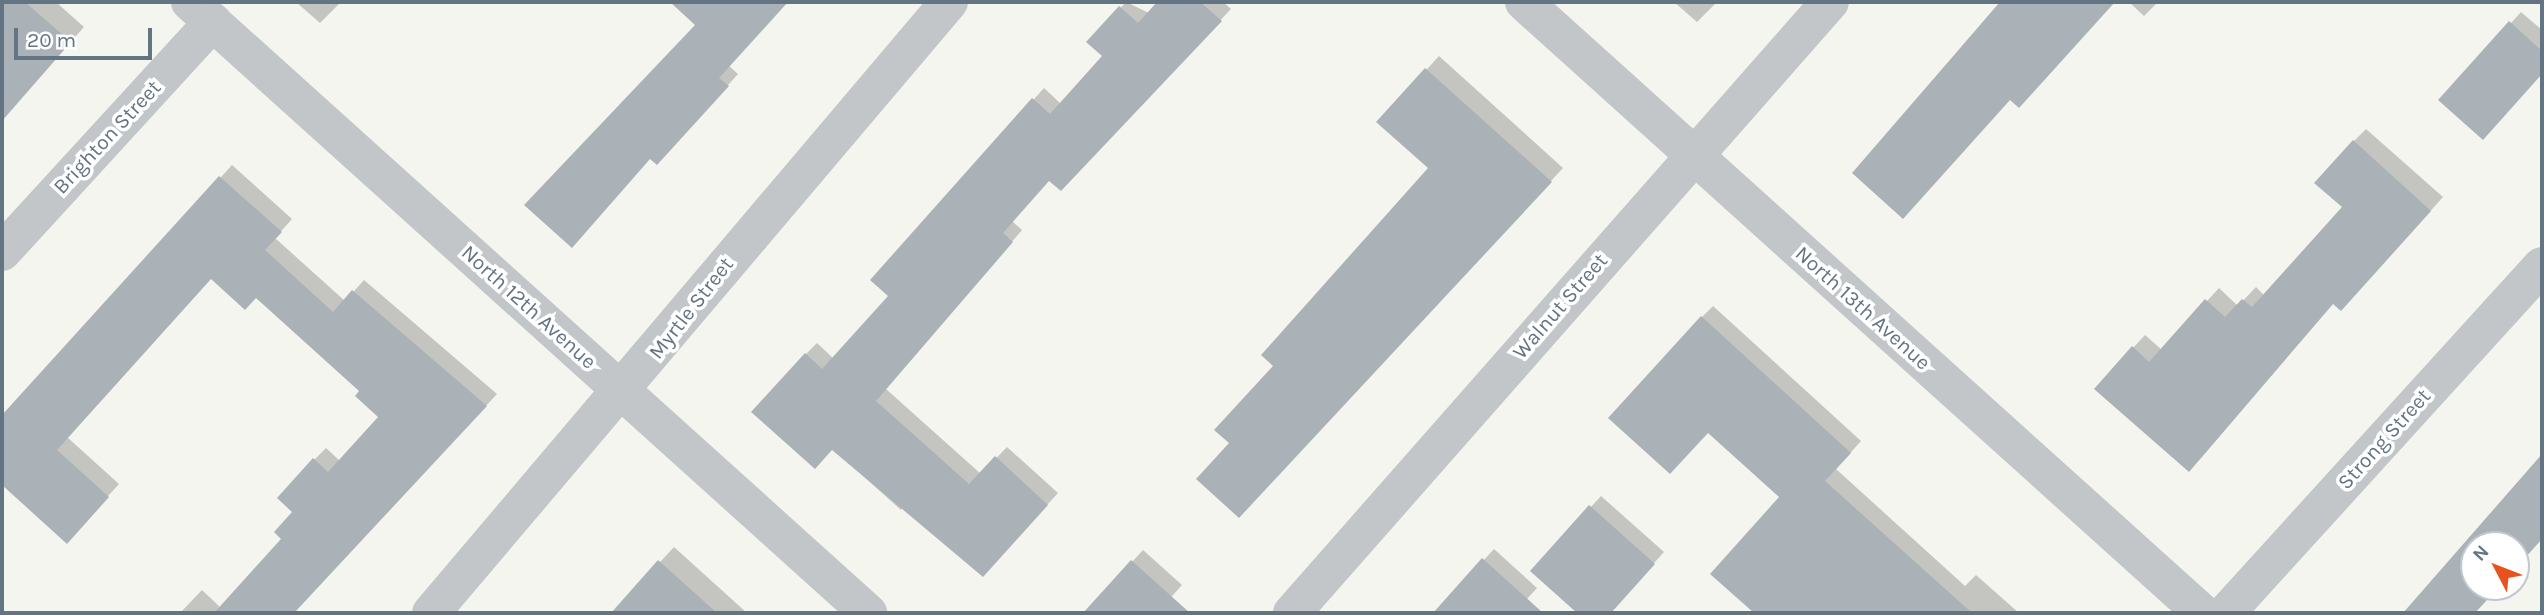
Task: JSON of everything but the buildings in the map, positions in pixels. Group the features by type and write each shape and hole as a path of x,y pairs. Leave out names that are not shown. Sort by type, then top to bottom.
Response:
{"street":[{"name":"Myrtle Street","path":"431,613 624,393 811,158 949,2"},
{"name":"North 13th Avenue","path":"1524,2 2202,613"},
{"name":"Walnut Street","path":"1292,613 1692,154 1830,2"},
{"name":"North 12th Avenue","path":"201,12 868,613"},
{"name":"Brighton Street","path":"2,252 201,12"},
{"name":"Strong Street","path":"2226,613 2542,266"}]}
